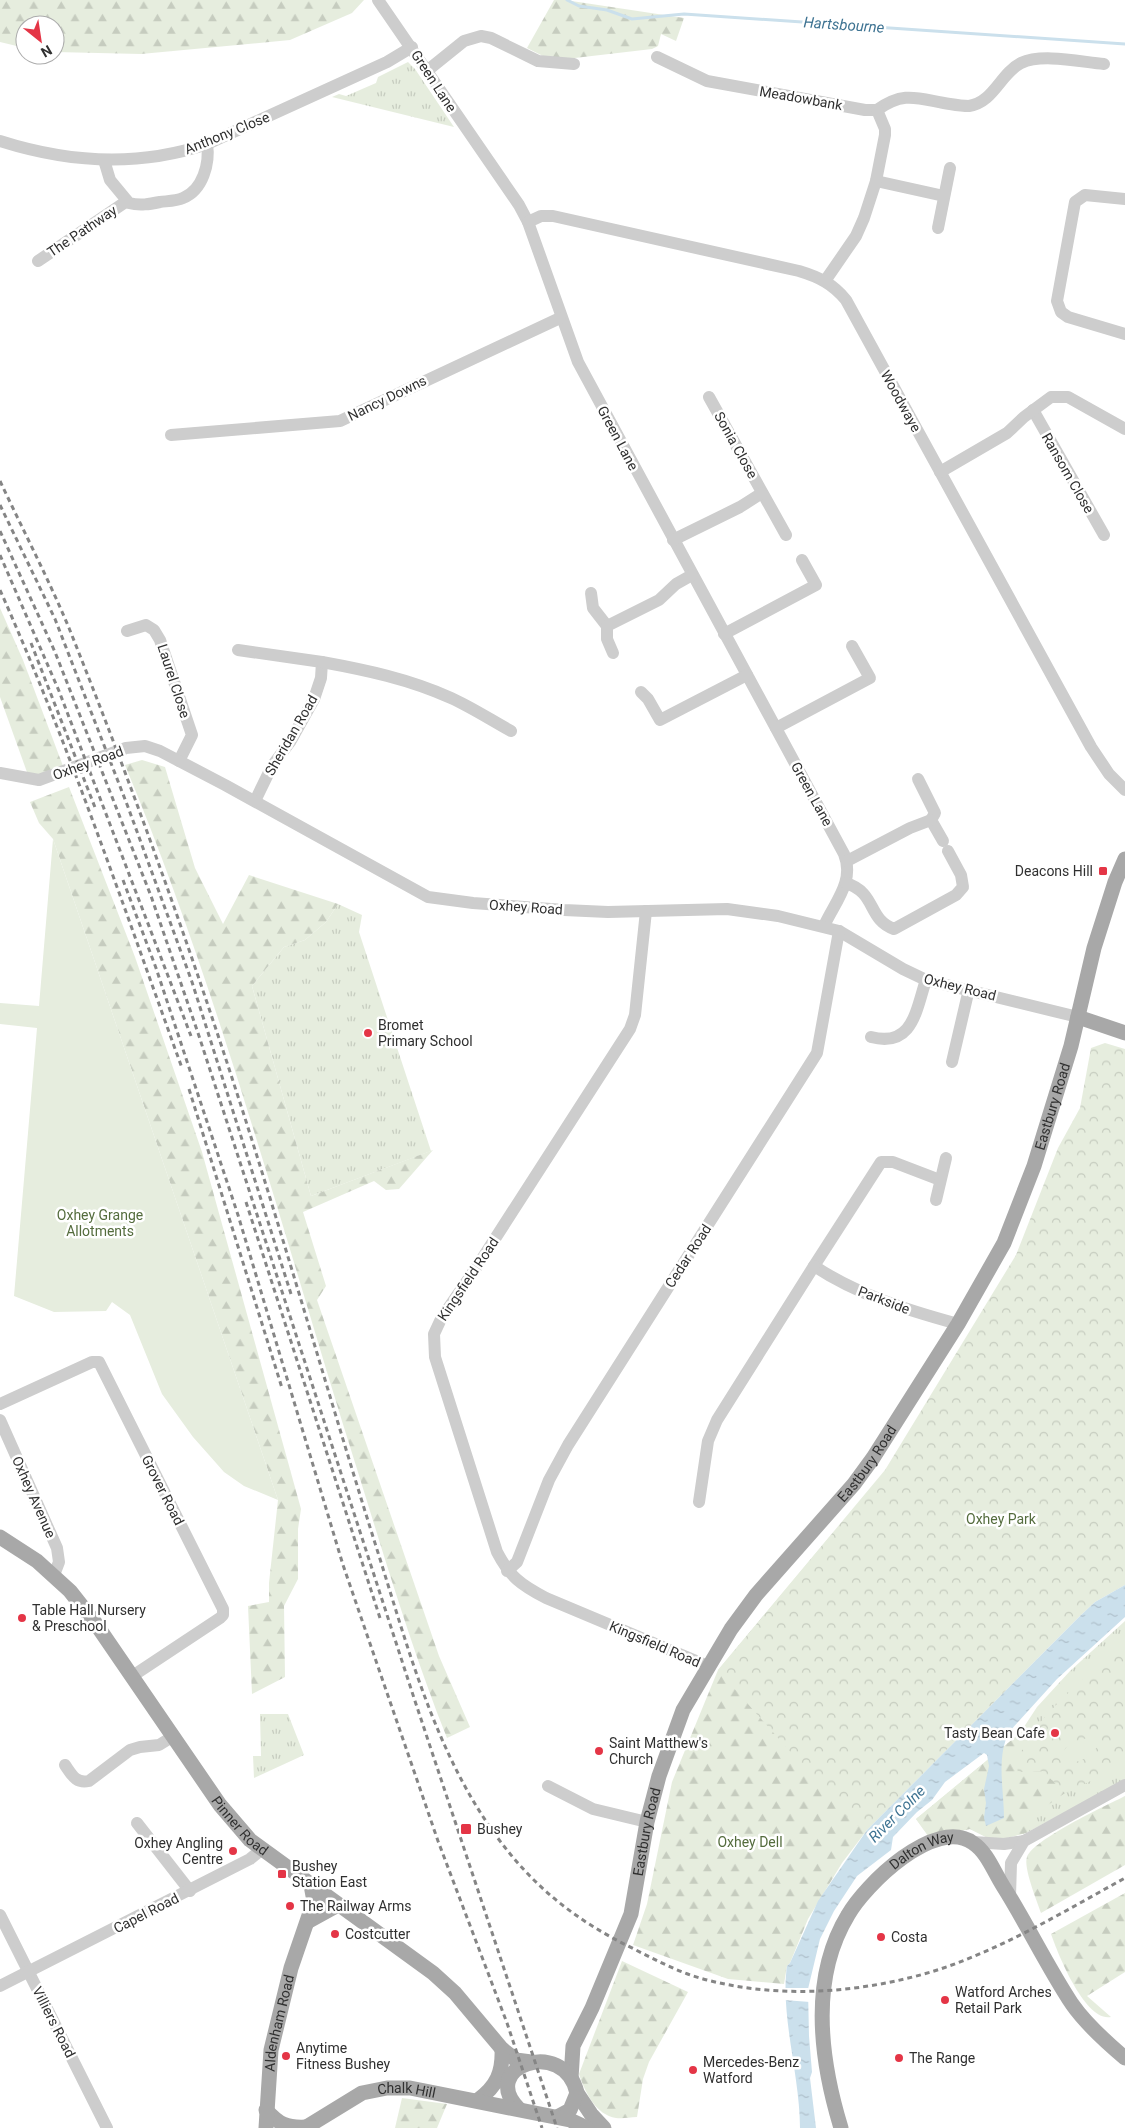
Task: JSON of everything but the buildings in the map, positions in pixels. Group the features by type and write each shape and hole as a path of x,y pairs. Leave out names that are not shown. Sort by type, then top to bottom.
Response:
{"main road":[{"name":"Eastbury Road","path":"571,2078 574,2046 629,1921 647,1822 659,1776 683,1710 708,1666 756,1595 854,1484 873,1458 958,1324 1004,1242 1027,1183 1068,1058 1094,948 1115,882 1125,859"},
{"path":"1078,1017 1125,1033"},
{"name":"Pinner Road","path":"0,1537 54,1575 96,1624 220,1805 261,1850 433,1974 455,1993 502,2049 516,2060 538,2062"},
{"name":"Dalton Way","path":"841,2128 827,2074 822,2011 823,1982 828,1960 839,1930 858,1899 878,1877 912,1851 938,1839 948,1838 973,1842 1010,1896 1073,2004 1102,2038 1125,2058"},
{"name":"Aldenham Road","path":"266,2128 271,2050 282,2001 314,1902 310,1886"},
{"path":"309,1920 338,1905"},
{"path":"574,2046 511,2074 507,2082 510,2100 519,2109 570,2120 587,2128"},
{"path":"478,2100 496,2084 503,2067 502,2049"},
{"path":"538,2062 562,2068 571,2078 577,2093 591,2114 604,2128"},
{"name":"Chalk Hill","path":"305,2127 354,2097 372,2090 410,2088 519,2109"},
{"path":"557,2117 570,2110 577,2093"},
{"path":"266,2110 279,2124 288,2128 305,2127"}],"street":[{"name":"Green Lane","path":"378,0 428,70 528,222 560,318 578,362 847,862"},
{"path":"428,70 464,41 481,36 491,38 538,61 574,64"},
{"name":"Anthony Close","path":"0,141 49,154 104,160 139,160 161,157 208,144 387,62 412,47"},
{"name":"Meadowbank","path":"657,57 707,81 865,110 877,110"},
{"path":"825,281 856,236 870,202 886,135 877,110 894,99 904,96 968,106 980,103 990,96 1010,71 1020,64 1038,58 1104,64"},
{"path":"104,160 110,180 126,200 133,204 179,199 189,195 198,186 207,164 208,144"},
{"path":"938,228 950,168"},
{"path":"876,181 944,196"},
{"path":"1125,199 1089,195 1076,200 1057,301 1061,312 1068,317 1125,334"},
{"name":"The Pathway","path":"38,260 126,200"},
{"name":"Woodwaye","path":"528,222 541,216 553,216 799,271 825,281 839,291 846,300 1091,748 1109,774 1125,790"},
{"name":"Nancy Downs","path":"171,435 340,421 560,318"},
{"name":"Sonia Close","path":"709,397 786,536"},
{"path":"940,472 1007,433 1051,397 1068,397 1125,429"},
{"name":"Ransom Close","path":"1033,410 1104,535"},
{"name":"Sonia Close","path":"673,540 740,507 762,493"},
{"path":"724,634 816,585 802,560"},
{"path":"607,626 659,600 676,584 692,575"},
{"path":"591,593 594,612 607,626 606,639 613,653"},
{"name":"Laurel Close","path":"127,631 146,625 154,630 160,640 192,735 179,760"},
{"path":"776,728 870,678 852,646"},
{"path":"238,650 373,671 452,698 510,732"},
{"name":"Sheridan Road","path":"255,801 272,766 290,742 314,699 322,678 322,662"},
{"path":"641,692 648,699 660,720 747,675"},
{"name":"Oxhey Road","path":"0,774 32,781 46,779 126,748 145,746 179,760 428,897 528,907 646,912 727,909 750,911 824,926 839,931 903,969 926,980 1078,1017"},
{"path":"824,926 846,883 847,862 910,828 931,820 934,816 934,810 918,778"},
{"path":"846,883 862,890 879,920 894,929 956,895 963,887 961,875 931,820"},
{"name":"Kingsfield Road","path":"646,912 635,1015 630,1029 480,1262 441,1319 434,1334 435,1357 497,1552 507,1571 527,1589 546,1598 708,1666"},
{"name":"Cedar Road","path":"507,1571 517,1562 549,1480 568,1445 817,1053 839,931"},
{"path":"871,1037 890,1039 905,1032 914,1018 926,980"},
{"path":"952,1062 969,990"},
{"path":"936,1200 946,1158"},
{"path":"699,1502 705,1457 713,1429 770,1334 881,1162 893,1162 940,1180"},
{"name":"Parkside","path":"814,1266 847,1286 902,1308 958,1324"},
{"name":"Grover Road","path":"0,1404 92,1362 99,1362 223,1609 223,1615 220,1618 131,1677"},
{"name":"Oxhey Avenue","path":"0,1420 57,1548 59,1562 54,1575"},
{"path":"65,1765 75,1780 83,1783 89,1781 130,1750 159,1745 172,1737"},
{"path":"973,1842 1004,1844 1024,1842 1125,1785"},
{"path":"548,1786 593,1809 647,1822"},
{"path":"138,1823 190,1891"},
{"path":"1010,1896 1011,1863 1024,1842"},
{"name":"Capel Road","path":"0,1986 190,1891 250,1859 261,1850"},
{"name":"Villiers Road","path":"0,1915 107,2128"}],"green space":[{"path":"0,0 364,0 352,13 290,40 141,54 65,52 65,15 15,15 15,46 0,42"},
{"path":"554,0 565,0 684,18 676,41 661,34 658,46 652,49 566,59 547,58 527,48"},
{"path":"408,62 415,69 454,127 332,97 339,94 346,96 376,83 378,77"},
{"path":"0,608 23,660 63,766 45,774 28,775 0,697"},
{"path":"142,760 165,767 195,868 223,924 249,875 338,904 326,922 305,940 284,947 252,986 311,1196 433,1150 399,1189 386,1190 374,1181 303,1212 326,1286 317,1300 439,1656 470,1727 447,1738 422,1672 389,1570 221,1026 159,851 125,765"},
{"path":"69,787 135,957 202,1152 301,1509 298,1529 298,1579 284,1606 285,1677 252,1694 248,1606 269,1602 269,1583 278,1500 53,839 39,823 30,802"},
{"name":"Oxhey Grange Allotments","path":"53,839 278,1500 244,1486 224,1472 193,1437 162,1394 130,1315 112,1302 106,1311 54,1312 14,1296 37,1028 0,1024 0,1003 39,1006"},
{"name":"Bromet Primary School","path":"338,904 362,915 359,932 431,1151 311,1196 252,986 284,947 305,940 326,922"},
{"name":"Oxhey Park","path":"1105,1043 1125,1049 1125,1585 1095,1602 1081,1615 867,1830 853,1823 718,1670 885,1470 1016,1255 1058,1148 1080,1108 1091,1048"},
{"name":"Oxhey Dell","path":"831,1535 867,1830 842,1863 808,1919 790,1963 787,1966 784,1984 728,1979 633,1945 647,1904 672,1782 718,1670"},
{"path":"1125,1621 1125,1780 1026,1833 994,1841 970,1829 929,1837 916,1819 1020,1733 1037,1707 1070,1671"},
{"path":"1125,1644 1125,1765 1065,1793 1043,1771 1018,1772 1014,1757 1027,1746 1040,1723 1085,1677"},
{"path":"260,1714 288,1714 304,1755 254,1778 253,1756 261,1756"},
{"path":"1020,1733 1027,1746 1015,1757 1043,1771 1065,1793 1031,1817 1029,1830 1026,1833 994,1841 970,1829 929,1837 916,1819"},
{"path":"1099,1737 1102,1740 1087,1757 1077,1762 1065,1761 1062,1754 1068,1746 1083,1739"},
{"path":"1125,1796 1125,1865 1041,1913 1026,1862 1032,1850 1056,1832"},
{"path":"1125,1893 1125,1972 1087,1996 1111,2017 1101,2016 1082,1998 1074,1985 1051,1934"},
{"path":"622,1961 688,1992 649,2062 643,2079 637,2117 619,2118 609,2116 597,2108 584,2088 579,2074"},
{"path":"402,2098 447,2104 437,2128 395,2128"}],"water":[{"name":"River Colne","path":"1125,1585 1125,1617 1057,1679 1009,1732 1005,1742 1002,1763 1004,1818 986,1826 984,1818 986,1803 984,1789 989,1766 987,1755 984,1753 945,1782 932,1800 917,1812 893,1837 891,1850 857,1876 834,1911 820,1939 808,1989 812,2072 810,2078 816,2128 800,2128 797,2088 786,2005 787,1966 818,1901 867,1830 1081,1615 1095,1602"}],"pier":[{"path":"783,1988 811,1988 810,2002 784,2000"}],"waterway":[{"name":"Hartsbourne","path":"567,0 579,6 607,10 632,19 684,14 1125,44"}],"railway":[{"path":"0,481 69,628 124,769 176,911 248,1126 402,1631 427,1703 458,1772 476,1805 511,1855 556,1900 572,1913 608,1936 686,1974 735,1986 763,1990 820,1991 848,1989 876,1985 931,1972 1006,1942 1125,1878"},
{"path":"0,505 55,619 128,807 192,982 291,1294"},
{"path":"0,531 55,652 151,896 199,1036 414,1698 557,2128"},
{"path":"0,555 59,691 191,1036"},
{"path":"0,590 73,767 182,1068"},
{"path":"31,643 96,810"},
{"path":"123,880 156,968 238,1215 343,1565 438,1841 507,2023 542,2128"},
{"path":"189,1089 282,1388"},
{"path":"246,1202 380,1618"}],"place":[{"name":"Deacons Hill","path":"1103,871"},
{"name":"Bromet Primary School","path":"368,1033"},
{"name":"Table Hall Nursery & Preschool","path":"22,1618"},
{"name":"Tasty Bean Cafe","path":"1055,1733"},
{"name":"Saint Matthew's Church","path":"599,1751"},
{"name":"Bushey","path":"466,1829"},
{"name":"Oxhey Angling Centre","path":"233,1851"},
{"name":"Bushey Station East","path":"282,1874"},
{"name":"The Railway Arms","path":"290,1906"},
{"name":"Costcutter","path":"335,1934"},
{"name":"Costa","path":"881,1937"},
{"name":"Watford Arches Retail Park","path":"945,2000"},
{"name":"Anytime Fitness Bushey","path":"286,2056"},
{"name":"The Range","path":"899,2058"},
{"name":"Mercedes-Benz Watford","path":"693,2070"}]}
